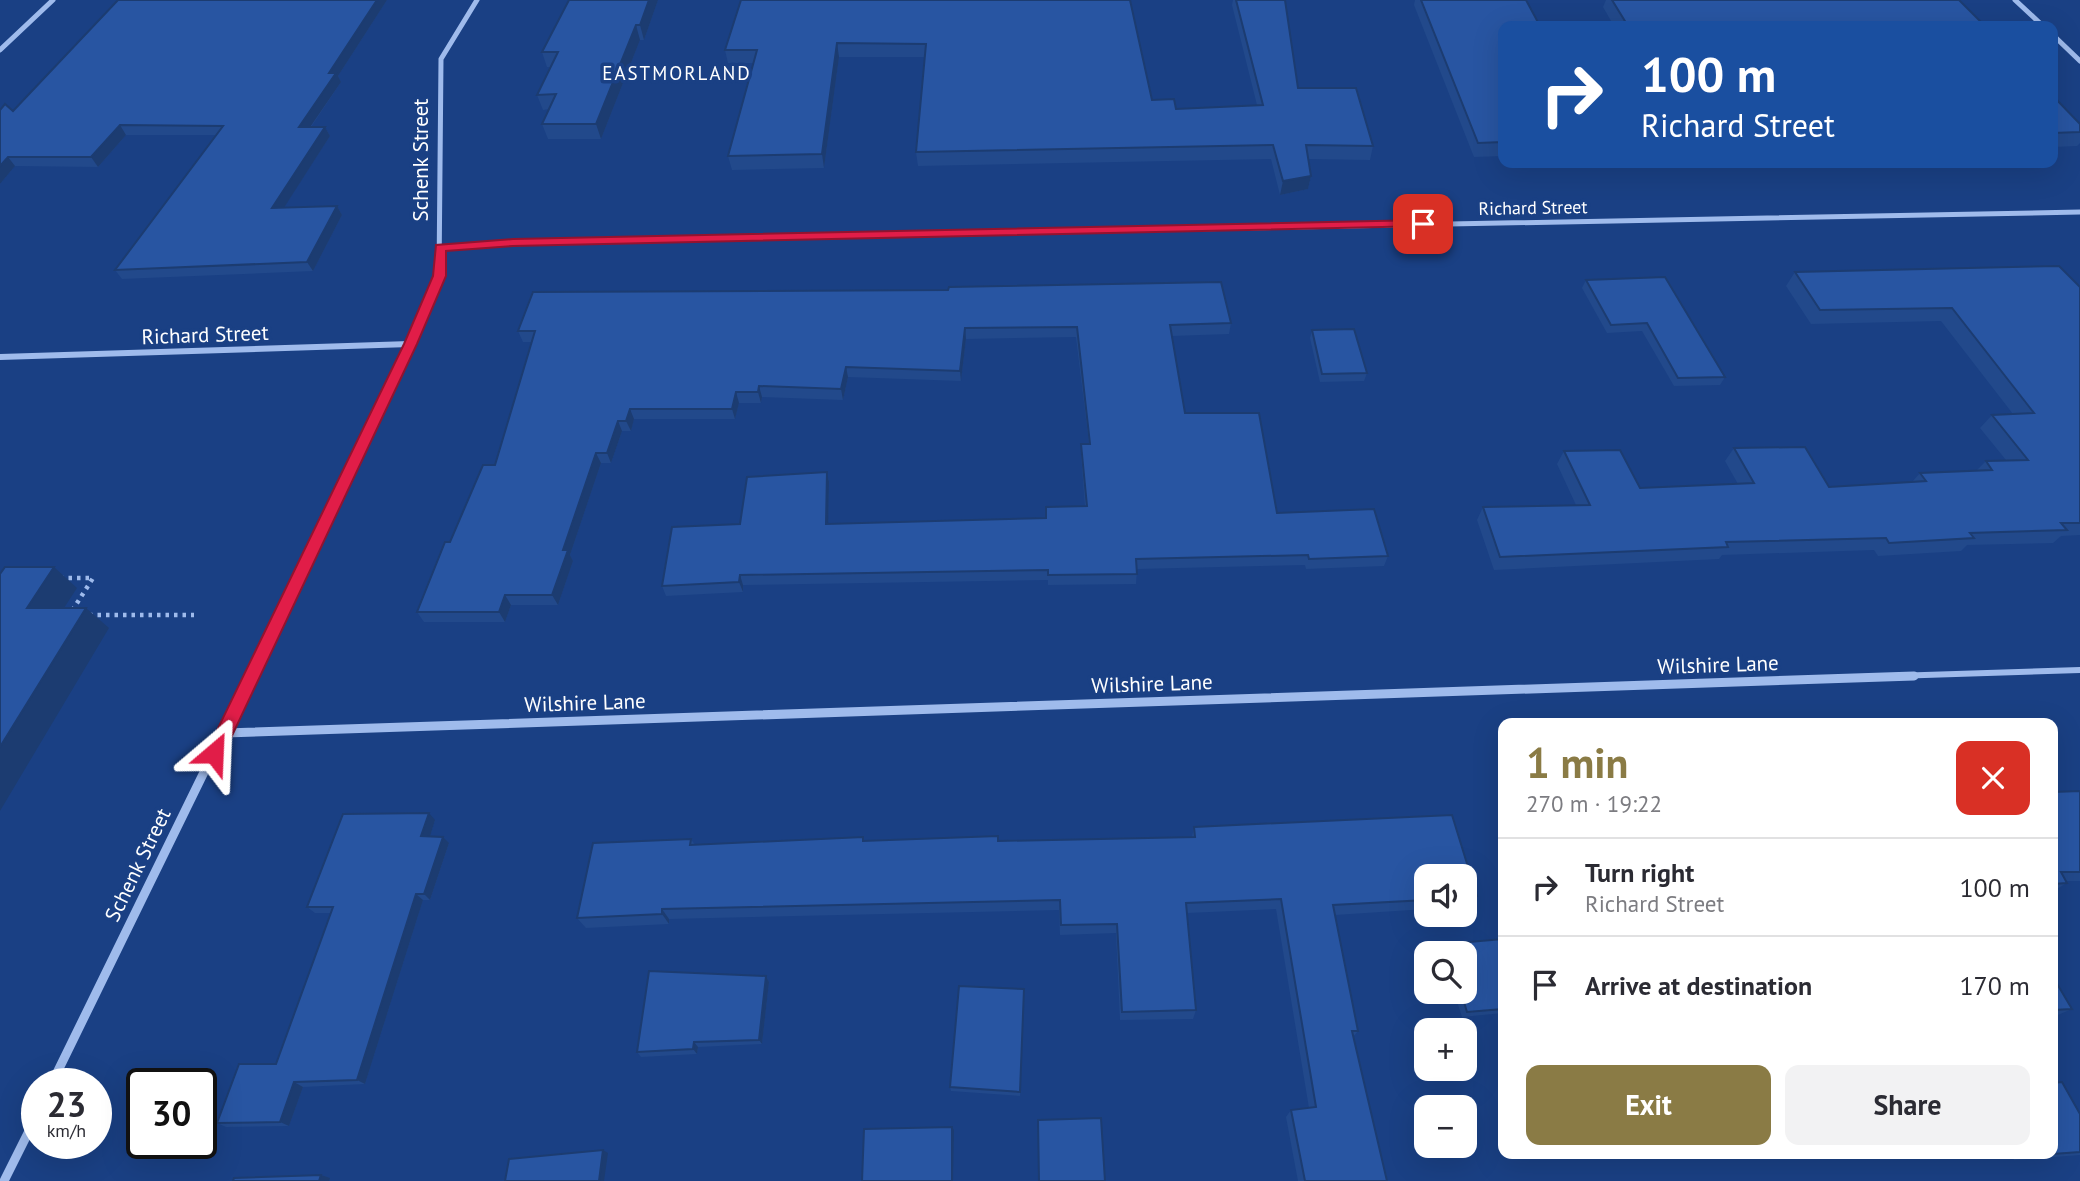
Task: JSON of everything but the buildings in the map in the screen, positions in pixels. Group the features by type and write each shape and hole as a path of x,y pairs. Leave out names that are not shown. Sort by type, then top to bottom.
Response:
{"street":[{"path":"0,50 53,0"},
{"name":"Schenk Street","path":"59,1068 225,733 410,344 439,276 441,59 477,0"},
{"path":"2015,0 2038,21"},
{"path":"2058,41 2080,61"},
{"name":"Richard Street","path":"440,248 513,242 2080,212"},
{"name":"Richard Street","path":"0,357 410,344"},
{"name":"Wilshire Lane","path":"225,733 2080,670"},
{"path":"4,1181 21,1147"}],"path":[{"path":"53,579 93,578 70,614 194,615"}],"district":[{"name":"EASTMORLAND","path":"677,73"}],"route":[{"path":"214,753 410,344 439,276 440,248 513,242 1423,224"}]}
